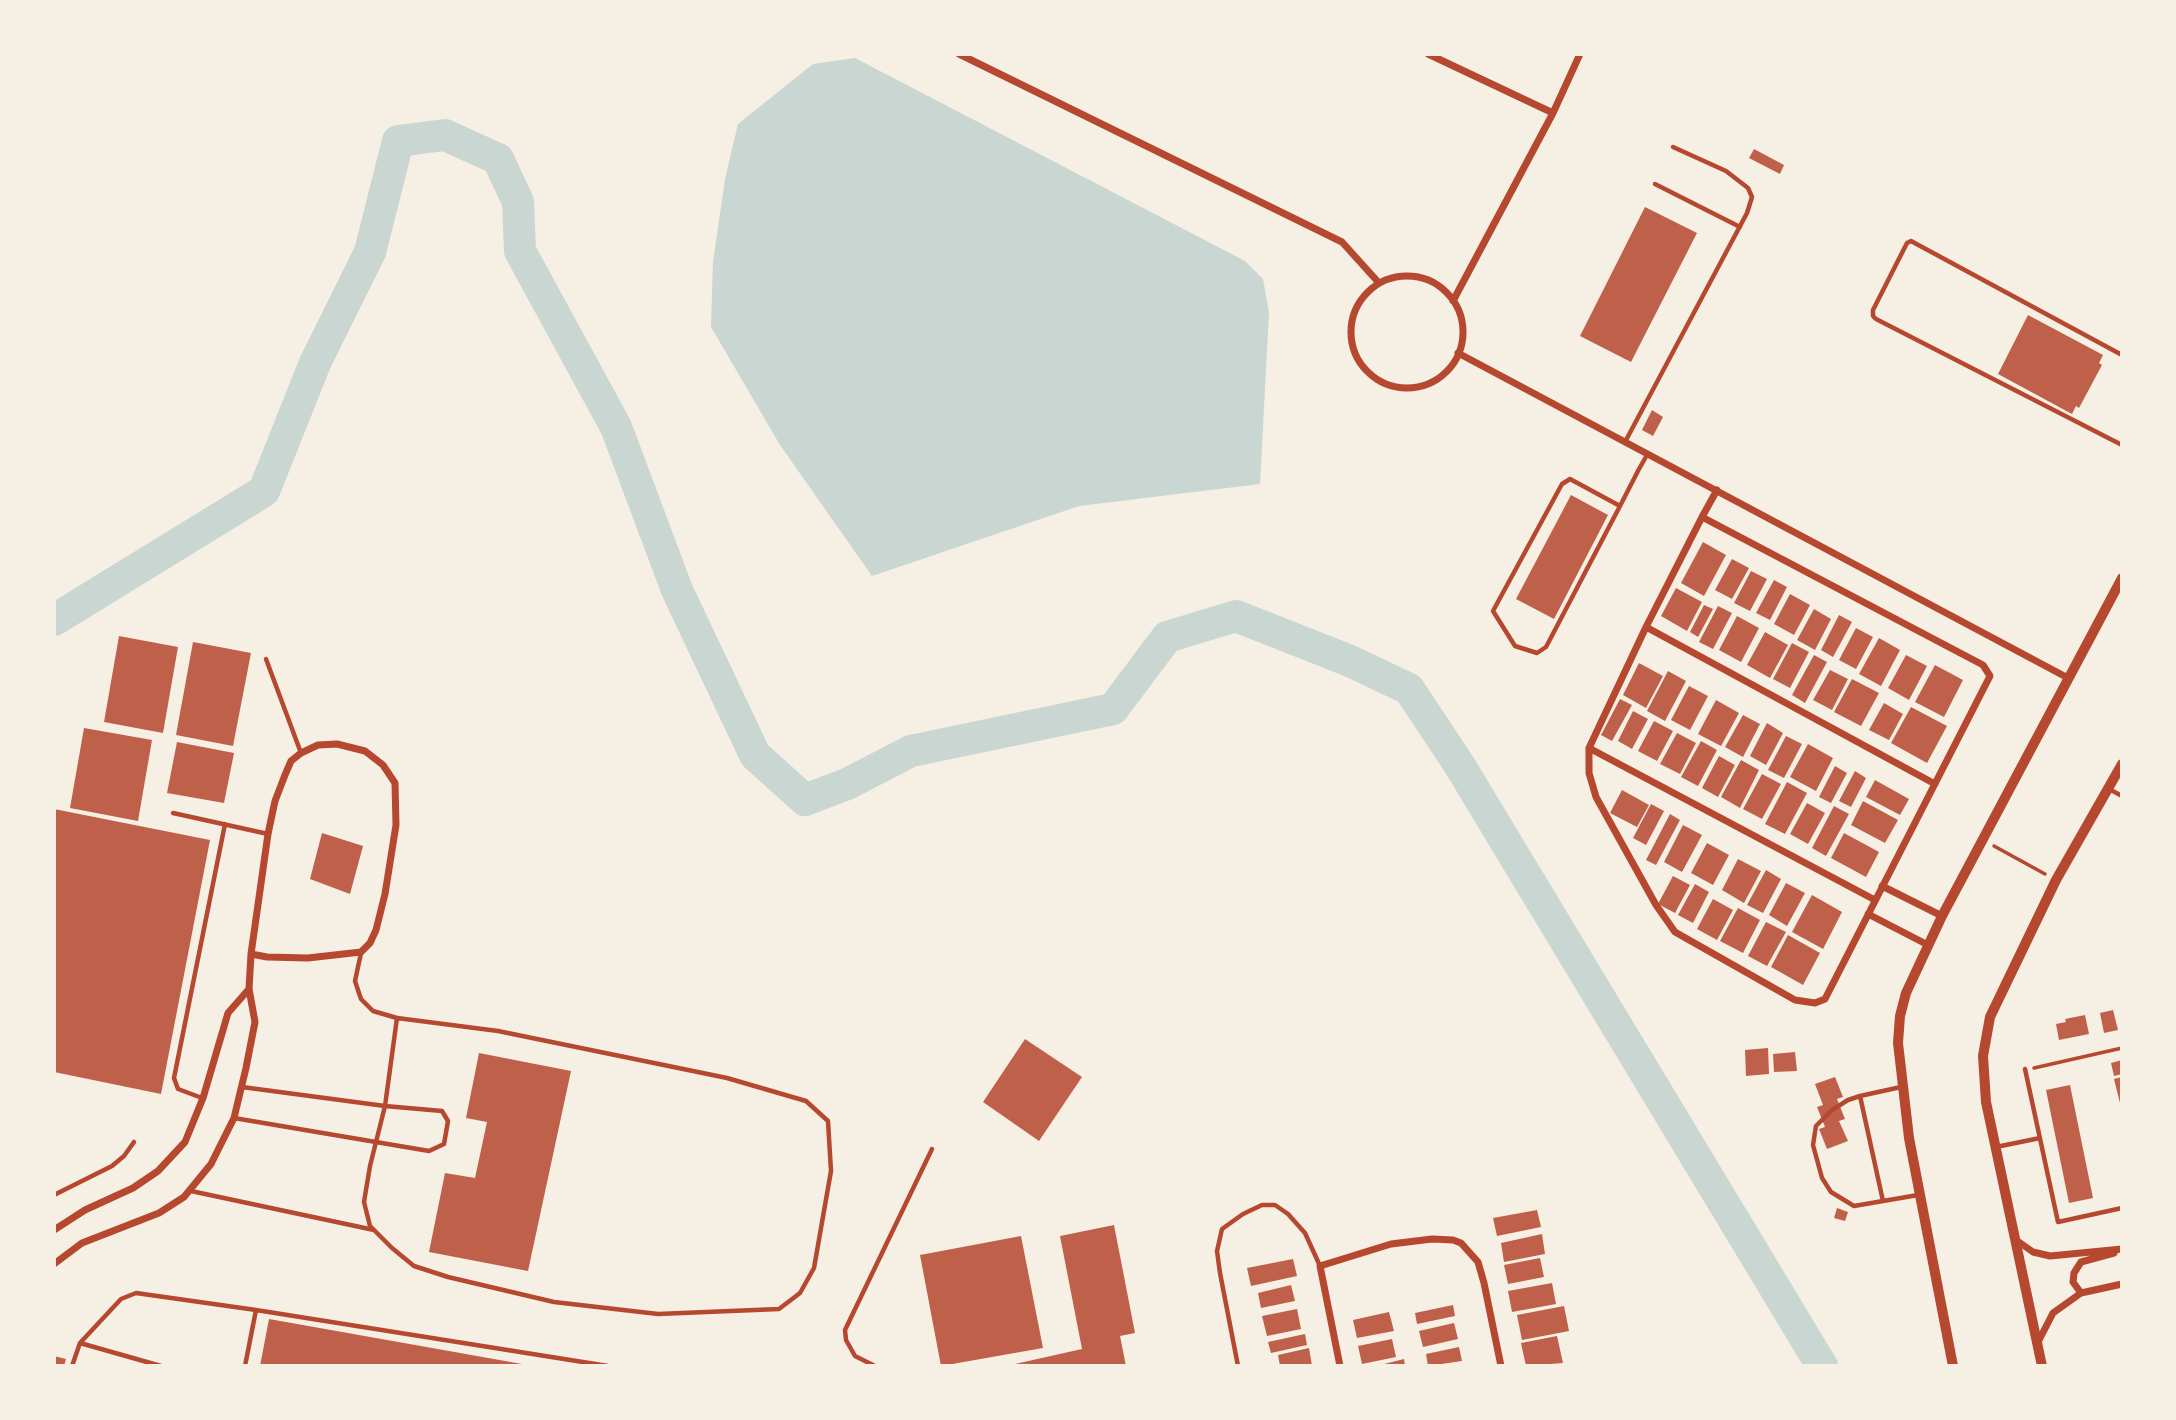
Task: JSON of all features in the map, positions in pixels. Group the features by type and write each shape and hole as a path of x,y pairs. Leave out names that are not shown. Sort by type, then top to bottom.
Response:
{"street":[{"path":"959,54 1342,242 1379,283"},
{"path":"1428,54 1553,113"},
{"path":"1453,301 1553,113 1580,54"},
{"path":"1412,276 1428,280 1442,288 1453,301 1462,327 1458,354 1448,370 1433,382 1414,388 1395,387 1377,380 1363,367 1353,350 1351,331 1354,312 1364,295 1379,283 1395,277 1412,276"},
{"path":"1458,354 2068,678"},
{"path":"1702,517 1987,669 1990,676 1825,999 1815,1003 1795,1000 1675,932 1656,905 1596,797 1589,773 1589,748 1646,627 1702,517 1717,490"},
{"path":"1953,1366 1919,1194 1902,1087 1898,1043 1900,1016 1906,993 1942,916 2122,578"},
{"path":"1646,627 1935,784"},
{"path":"54,1264 82,1243 159,1213 184,1197 211,1164 234,1118 255,1022 249,989 251,954 275,801 291,761 301,752 318,745 337,744 365,751 383,765 396,783 396,825 385,894 370,943 361,952 308,958 251,954"},
{"path":"1589,748 1875,900"},
{"path":"2042,1366 1986,1102 1983,1056 1990,1017 2056,880 2122,764"},
{"path":"1882,887 1942,916"},
{"path":"1868,914 1928,944"},
{"path":"54,1230 85,1210 133,1188 158,1171 185,1143 203,1098 228,1013 249,989"},
{"path":"1340,1366 1320,1266 1391,1244 1432,1239 1461,1243 1478,1262 1501,1366"},
{"path":"2015,1240 2033,1251 2050,1256 2122,1250"},
{"path":"2081,1293 2073,1282 2074,1273 2081,1262 2122,1250"},
{"path":"2037,1344 2053,1313 2081,1293 2122,1284"}],"lane":[{"path":"1625,442 1740,227 1752,197 1748,188 1726,171 1673,147"},
{"path":"1655,184 1740,227"},
{"path":"2122,355 1911,241 1907,243 1873,310 1876,319 2122,445"},
{"path":"1620,506 1570,480 1562,484 1493,611 1515,646 1537,653 1546,647 1648,454"},
{"path":"266,659 301,752"},
{"path":"2108,789 2122,796"},
{"path":"173,813 268,834"},
{"path":"203,1098 178,1089 174,1079 225,824"},
{"path":"361,952 355,981 360,999 373,1011 397,1018 525,1036 727,1078 806,1101 828,1121 831,1171 814,1268 800,1293 779,1309 658,1314 554,1302 448,1277 414,1266 374,1230 366,1214 364,1202 386,1106 397,1018"},
{"path":"2025,1069 2058,1222 2122,1208"},
{"path":"234,1118 429,1151 444,1144 448,1121 442,1111 240,1087"},
{"path":"1902,1087 1848,1100 1816,1126 1814,1145 1822,1178 1831,1192 1854,1206 1919,1194"},
{"path":"1860,1096 1883,1201"},
{"path":"1995,1147 2040,1138"},
{"path":"54,1195 113,1166 134,1142"},
{"path":"875,1366 855,1356 846,1340 845,1330 932,1149"},
{"path":"190,1191 374,1230"},
{"path":"1238,1366 1217,1251 1222,1230 1243,1214 1262,1205 1275,1205 1288,1214 1305,1233 1320,1266"},
{"path":"72,1366 80,1343 121,1299 136,1293 608,1366"},
{"path":"245,1366 256,1310"},
{"path":"80,1343 160,1366"}],"path":[{"path":"1983,840 2056,880"},
{"path":"2025,1069 2122,1048"}],"shaded area":[{"path":"855,58 1245,261 1263,279 1269,312 1260,484 1079,506 872,576 780,445 711,327 713,262 725,179 738,124 813,64"}],"building":[{"path":"1754,149 1784,165 1780,174 1749,158"},
{"path":"1645,207 1697,233 1631,362 1580,336"},
{"path":"2028,315 2103,355 2099,363 2102,365 2079,408 2076,406 2072,414 1998,374"},
{"path":"1652,410 1663,417 1653,436 1642,430"},
{"path":"1571,495 1608,515 1554,619 1516,599"},
{"path":"1703,542 1726,555 1704,596 1681,583"},
{"path":"1732,559 1749,568 1732,599 1715,590"},
{"path":"1751,571 1767,579 1750,611 1734,603"},
{"path":"1774,580 1787,587 1770,620 1756,613"},
{"path":"1676,588 1702,602 1687,631 1661,616"},
{"path":"1790,594 1810,605 1794,635 1774,624"},
{"path":"1704,605 1713,609 1698,637 1690,632"},
{"path":"1718,606 1732,613 1713,649 1699,642"},
{"path":"1814,609 1831,619 1815,650 1797,640"},
{"path":"1839,615 1852,622 1833,657 1821,650"},
{"path":"1737,616 1759,628 1741,662 1719,650"},
{"path":"1856,628 1873,637 1856,669 1839,660"},
{"path":"1765,632 1788,645 1770,678 1747,665"},
{"path":"119,636 178,647 163,733 104,722"},
{"path":"1879,638 1900,650 1881,686 1859,674"},
{"path":"193,642 251,653 233,746 176,735"},
{"path":"1792,643 1809,652 1790,688 1773,679"},
{"path":"1814,655 1827,662 1805,703 1792,695"},
{"path":"1906,655 1927,666 1909,700 1888,688"},
{"path":"1639,663 1663,676 1646,708 1623,695"},
{"path":"1935,665 1963,680 1944,717 1915,702"},
{"path":"1830,670 1848,679 1832,710 1813,700"},
{"path":"1668,671 1686,681 1665,721 1647,711"},
{"path":"1852,679 1879,693 1861,726 1834,712"},
{"path":"1689,686 1708,696 1690,730 1671,720"},
{"path":"1620,699 1632,705 1612,741 1601,735"},
{"path":"1716,700 1739,713 1721,746 1698,734"},
{"path":"1884,703 1903,714 1889,740 1869,730"},
{"path":"1911,707 1947,726 1927,763 1891,743"},
{"path":"1633,711 1648,719 1632,749 1618,741"},
{"path":"1743,715 1760,724 1743,757 1725,747"},
{"path":"1654,721 1673,731 1657,761 1638,751"},
{"path":"1767,723 1783,733 1766,765 1750,756"},
{"path":"84,728 152,740 138,821 70,808"},
{"path":"1677,733 1696,743 1680,774 1660,764"},
{"path":"1786,736 1802,744 1784,778 1768,770"},
{"path":"1701,741 1717,750 1698,786 1681,777"},
{"path":"177,742 234,753 224,803 167,793"},
{"path":"1808,744 1833,758 1816,791 1790,777"},
{"path":"1719,756 1735,765 1718,797 1702,788"},
{"path":"1741,760 1759,770 1740,808 1721,797"},
{"path":"1835,766 1847,773 1831,803 1819,797"},
{"path":"1855,771 1866,778 1851,807 1839,801"},
{"path":"1762,774 1781,784 1762,819 1743,809"},
{"path":"1875,780 1909,799 1900,815 1866,797"},
{"path":"1787,782 1807,793 1785,834 1765,824"},
{"path":"1622,790 1649,805 1637,827 1610,813"},
{"path":"1863,801 1898,820 1885,843 1851,825"},
{"path":"1807,803 1825,813 1808,844 1790,834"},
{"path":"1651,804 1664,811 1646,845 1633,838"},
{"path":"1834,806 1849,814 1826,856 1812,848"},
{"path":"54,809 210,840 161,1094 54,1072"},
{"path":"1670,814 1680,820 1656,865 1646,860"},
{"path":"1683,825 1702,835 1682,872 1664,862"},
{"path":"322,833 363,846 350,894 310,879"},
{"path":"1844,833 1879,852 1866,877 1831,858"},
{"path":"1707,843 1729,855 1713,885 1691,873"},
{"path":"1738,859 1761,871 1744,903 1722,890"},
{"path":"1766,870 1781,879 1763,913 1747,905"},
{"path":"1673,876 1690,885 1675,913 1658,904"},
{"path":"1786,883 1805,893 1787,926 1769,915"},
{"path":"1695,884 1709,892 1693,923 1678,915"},
{"path":"1812,895 1842,912 1823,949 1792,932"},
{"path":"1713,899 1733,910 1717,940 1697,929"},
{"path":"1738,908 1760,920 1743,953 1720,941"},
{"path":"1766,922 1786,932 1767,966 1748,956"},
{"path":"1788,935 1820,953 1803,985 1771,967"},
{"path":"2113,1010 2118,1030 2104,1033 2100,1013"},
{"path":"2085,1015 2089,1034 2059,1040 2056,1024 2066,1022 2065,1019"},
{"path":"1025,1039 1082,1077 1039,1141 983,1102"},
{"path":"1768,1048 1769,1074 1746,1076 1745,1050"},
{"path":"1795,1052 1797,1071 1774,1072 1773,1054"},
{"path":"479,1053 571,1071 528,1271 429,1252 445,1173 475,1178 487,1122 466,1118"},
{"path":"2122,1060 2122,1074 2114,1076 2111,1063"},
{"path":"1835,1077 1843,1097 1837,1099 1845,1119 1839,1121 1848,1141 1827,1149 1819,1129 1825,1127 1817,1107 1823,1105 1815,1084"},
{"path":"2122,1077 2122,1107 2121,1107 2114,1079"},
{"path":"2070,1085 2093,1198 2069,1203 2046,1090"},
{"path":"1837,1208 1848,1212 1845,1221 1834,1218"},
{"path":"1537,1210 1541,1227 1497,1236 1493,1218"},
{"path":"1114,1225 1135,1333 1120,1336 1126,1366 1006,1366 1082,1349 1060,1236"},
{"path":"1542,1234 1545,1254 1504,1262 1501,1243"},
{"path":"1021,1236 1043,1348 941,1366 920,1255"},
{"path":"1540,1258 1544,1277 1508,1284 1504,1265"},
{"path":"1293,1259 1297,1276 1251,1286 1247,1268"},
{"path":"1552,1283 1556,1304 1512,1312 1508,1291"},
{"path":"1291,1285 1295,1301 1261,1308 1258,1293"},
{"path":"1453,1305 1455,1316 1417,1324 1415,1313"},
{"path":"1564,1306 1569,1331 1522,1340 1517,1315"},
{"path":"1297,1309 1301,1329 1267,1336 1262,1316"},
{"path":"1389,1312 1394,1331 1357,1338 1353,1320"},
{"path":"269,1319 522,1364 522,1366 260,1366"},
{"path":"1454,1323 1458,1339 1423,1347 1419,1331"},
{"path":"1305,1334 1307,1345 1271,1353 1268,1342"},
{"path":"1557,1336 1563,1363 1526,1366 1521,1343"},
{"path":"1392,1339 1396,1357 1362,1364 1358,1346"},
{"path":"1459,1347 1462,1361 1428,1366 1426,1354"},
{"path":"1309,1348 1312,1366 1280,1366 1278,1355"},
{"path":"54,1356 66,1359 64,1366 54,1366"},
{"path":"1404,1359 1405,1366 1380,1366 1380,1365"}],"waterway":[{"path":"54,620 264,491 315,363 370,252 398,141 445,135 498,159 518,202 520,251 616,427 677,590 755,755 805,800 847,784 911,751 1113,709 1167,637 1236,616 1350,661 1409,689 1460,766 1822,1366"}]}
